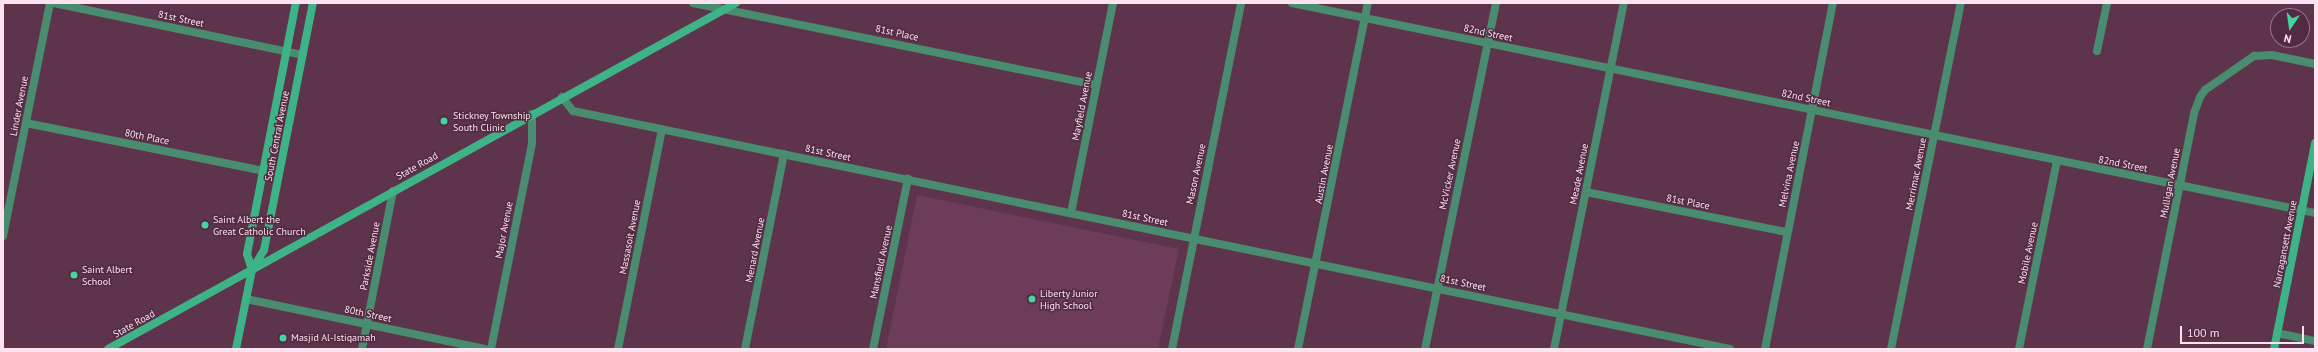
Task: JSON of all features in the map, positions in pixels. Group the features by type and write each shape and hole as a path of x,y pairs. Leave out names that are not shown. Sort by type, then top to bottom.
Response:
{"street":[{"name":"Linder Avenue","path":"3,236 50,3"},
{"name":"81st Street","path":"54,3 302,55"},
{"name":"South Central Avenue","path":"252,270 248,254 296,3"},
{"name":"South Central Avenue","path":"236,349 252,270 264,250 313,3"},
{"name":"81st Place","path":"693,3 1096,85"},
{"name":"State Road","path":"108,349 532,114 736,3"},
{"name":"Mayfield Avenue","path":"1071,213 1113,3"},
{"name":"Mason Avenue","path":"1172,349 1241,3"},
{"name":"82nd Street","path":"1292,3 2315,213"},
{"name":"Austin Avenue","path":"1298,349 1368,3"},
{"name":"McVicker Avenue","path":"1425,349 1496,3"},
{"name":"Meade Avenue","path":"1554,349 1624,3"},
{"name":"Melvina Avenue","path":"1764,349 1834,3"},
{"name":"Merrimac Avenue","path":"1891,349 1961,3"},
{"path":"2097,51 2107,3"},
{"name":"Mulligan Avenue","path":"2147,349 2180,185 2200,97 2205,90 2245,61 2263,55 2315,64"},
{"name":"81st Street","path":"562,98 573,110 1562,313 1730,349"},
{"name":"Major Avenue","path":"491,349 532,143 532,114"},
{"name":"80th Place","path":"26,123 264,171"},
{"name":"Massasoit Avenue","path":"618,349 662,129"},
{"name":"Narragansett Avenue","path":"2274,349 2315,142"},
{"name":"Menard Avenue","path":"745,349 784,154"},
{"name":"Mobile Avenue","path":"2019,349 2057,161"},
{"name":"Mansfield Avenue","path":"873,349 908,179"},
{"name":"Parkside Avenue","path":"362,349 393,191"},
{"name":"81st Place","path":"1586,192 1787,232"},
{"name":"80th Street","path":"246,299 485,349"},
{"path":"2277,333 2315,341"}],"shaded area":[{"name":"Liberty Junior High School","path":"917,195 1179,249 1158,349 886,349"}],"place":[{"name":"Stickney Township South Clinic","path":"444,121"},
{"name":"Saint Albert the Great Catholic Church","path":"205,225"},
{"name":"Saint Albert School","path":"74,275"},
{"name":"Liberty Junior High School","path":"1032,299"},
{"name":"Masjid Al-Istiqamah","path":"283,338"}]}
